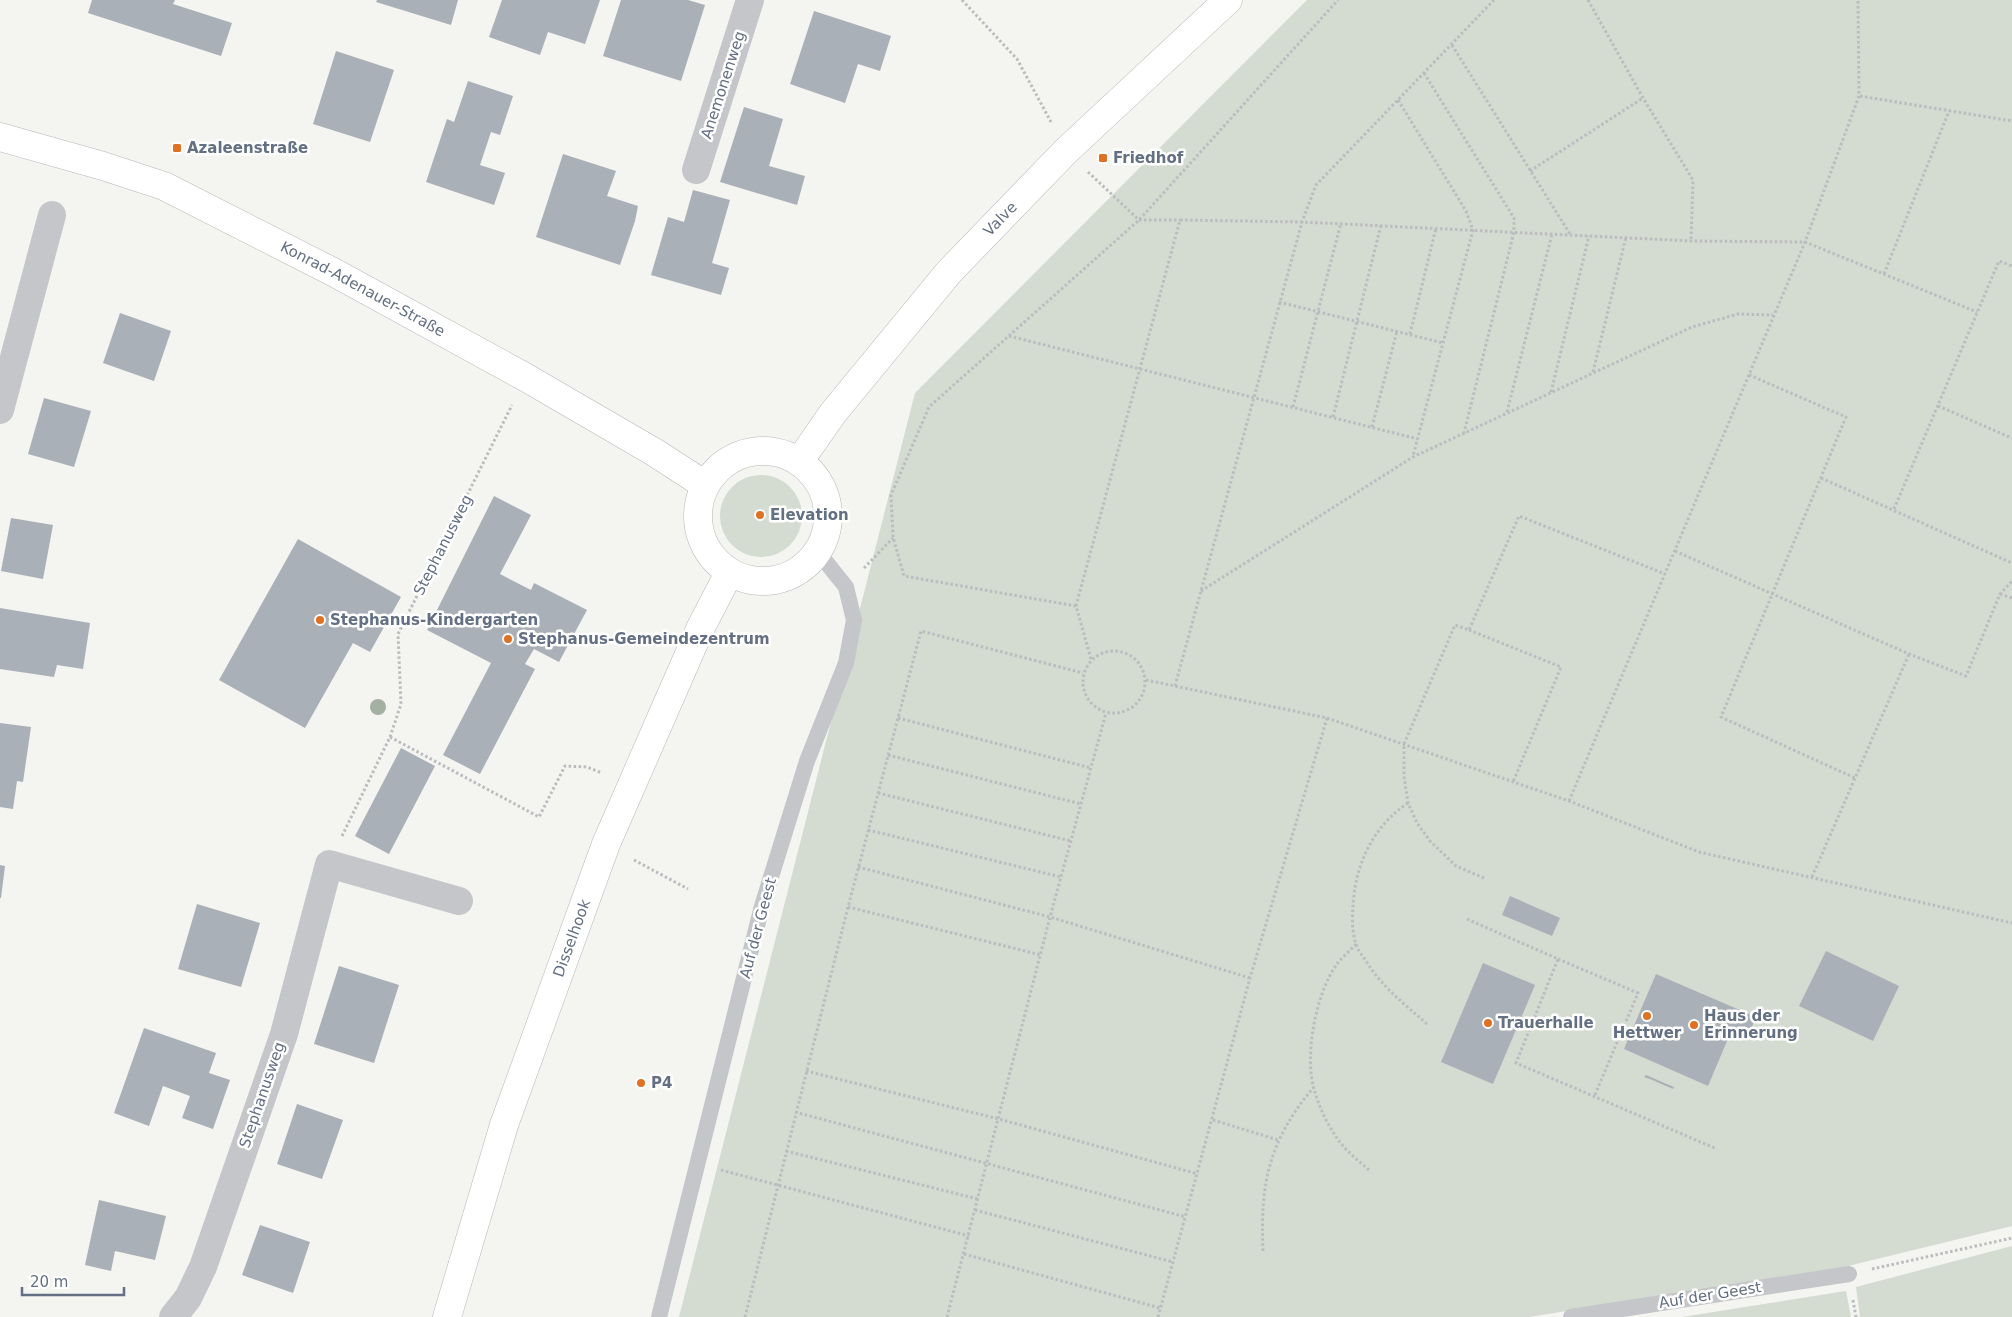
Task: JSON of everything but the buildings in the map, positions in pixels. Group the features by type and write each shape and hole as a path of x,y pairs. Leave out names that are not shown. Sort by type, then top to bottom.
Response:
{"main road":[{"name":"Valve","path":"799,462 833,413 949,272 1066,151 1228,0"},
{"name":"Konrad-Adenauer-Straße","path":"0,137 103,166 164,186 335,273 526,377 654,452 705,485"},
{"path":"758,451 780,453 799,462 814,475 824,493 828,513 826,533 818,552 801,570 778,580 753,581 729,573 714,560 703,543 698,524 698,504 705,485 719,468 737,456 758,451"},
{"name":"Disselhook","path":"447,1317 504,1125 606,844 700,629 729,573"}],"street":[{"name":"Anemonenweg","path":"696,170 750,0"},
{"path":"0,410 52,215"},
{"path":"329,864 460,901"},
{"name":"Stephanusweg","path":"173,1317 188,1298 203,1267 284,1034 329,864"}],"lane":[{"name":"Auf der Geest","path":"660,1317 762,906 807,761 846,663 854,620 846,587 818,552"},
{"name":"Auf der Geest","path":"1571,1317 1849,1274"}],"path":[{"path":"962,0 1017,59 1066,151"},
{"path":"1076,606 904,576 893,538 891,495 929,407 1139,220 1338,0"},
{"path":"1175,686 1279,302 1302,222 1316,185 1494,0"},
{"path":"1588,0 1643,98 1694,180 1691,241"},
{"path":"1569,801 1805,242 1860,96 1858,0"},
{"path":"1452,45 1570,235"},
{"path":"1424,73 1514,218 1514,232 1464,433"},
{"path":"1860,96 2012,121"},
{"path":"1530,171 1643,98"},
{"path":"1398,100 1466,211 1473,230 1413,457"},
{"path":"1884,274 1949,111"},
{"path":"1094,178 1139,220 1341,223 1691,241 1805,242 1977,312"},
{"path":"1091,659 1076,606 1180,220"},
{"path":"1293,407 1341,223"},
{"path":"1333,417 1381,225"},
{"path":"1410,334 1436,228"},
{"path":"1507,413 1552,234"},
{"path":"1550,393 1589,236"},
{"path":"1593,373 1626,238"},
{"path":"1894,509 1999,261 2012,266"},
{"path":"1279,302 1443,343"},
{"path":"1200,591 1413,457 1692,327 1738,314 1774,315"},
{"path":"1372,427 1397,331"},
{"path":"1008,336 1418,439"},
{"path":"1749,375 1846,417 1774,595 1721,718 1855,778"},
{"name":"Stephanusweg","path":"329,864 390,737 402,704 398,634 526,377"},
{"path":"1938,406 2012,438"},
{"path":"1821,478 2012,563"},
{"path":"1469,630 1520,516 1665,574"},
{"path":"846,587 893,538"},
{"path":"1674,551 1909,654 1966,676 2000,594 2012,581"},
{"path":"2000,594 2012,598"},
{"path":"1484,878 1456,866 1430,841 1417,823 1408,803 1404,776 1404,744 1455,625 1561,667 1513,782"},
{"path":"745,1317 795,1112 921,631 1083,673"},
{"path":"1120,650 1134,656 1143,668 1146,680 1143,695 1134,707 1120,713 1106,713 1092,704 1083,690 1083,673 1091,659 1104,651 1120,650"},
{"path":"1812,877 1909,654"},
{"path":"1146,680 1327,718 1569,801 1699,852 2012,923"},
{"path":"947,1317 1050,917 1106,713"},
{"path":"898,718 1091,768"},
{"path":"1158,1317 1250,978 1327,718"},
{"path":"390,737 539,817 565,766 587,767 631,786"},
{"path":"888,755 1081,804"},
{"path":"878,793 1071,841"},
{"path":"1408,803 1392,813 1376,833 1361,862 1354,887 1352,918 1356,944 1368,966 1386,988 1427,1024"},
{"path":"868,830 1061,877"},
{"path":"606,844 688,889"},
{"path":"858,867 1050,917 1250,978"},
{"path":"848,907 1041,955"},
{"path":"1467,919 1638,994 1594,1097"},
{"path":"1356,944 1337,964 1325,987 1316,1016 1311,1049 1313,1088 1323,1114 1339,1142 1369,1170"},
{"path":"1558,959 1516,1063 1716,1149"},
{"path":"806,1071 999,1119 1198,1174"},
{"path":"1263,1251 1261,1214 1267,1173 1278,1140 1296,1109 1313,1088"},
{"path":"795,1112 1186,1217"},
{"path":"1212,1120 1278,1140"},
{"path":"786,1151 978,1199"},
{"path":"699,1164 969,1236"},
{"path":"975,1210 1173,1262"},
{"path":"1856,1317 1849,1274 2012,1238"},
{"path":"964,1254 1160,1308"}],"shaded area":[{"path":"1307,0 2012,0 2012,1226 1844,1267 1529,1317 679,1317 915,393"},
{"path":"761,475 777,478 790,487 799,500 802,516 799,532 790,545 777,554 761,557 745,554 732,545 723,532 720,516 723,500 732,487 745,478"},
{"path":"2012,1246 2012,1317 1860,1317 1856,1287"},
{"path":"1846,1291 1851,1317 1682,1317"}],"place":[{"name":"Azaleenstraße","path":"177,148"},
{"name":"Friedhof","path":"1103,158"},
{"name":"Elevation","path":"760,515"},
{"name":"Stephanus-Kindergarten","path":"320,620"},
{"name":"Stephanus-Gemeindezentrum","path":"508,639"},
{"name":"Hettwer","path":"1647,1016"},
{"name":"Trauerhalle","path":"1488,1023"},
{"name":"Haus der Erinnerung","path":"1694,1025"},
{"name":"P4","path":"641,1083"}]}
